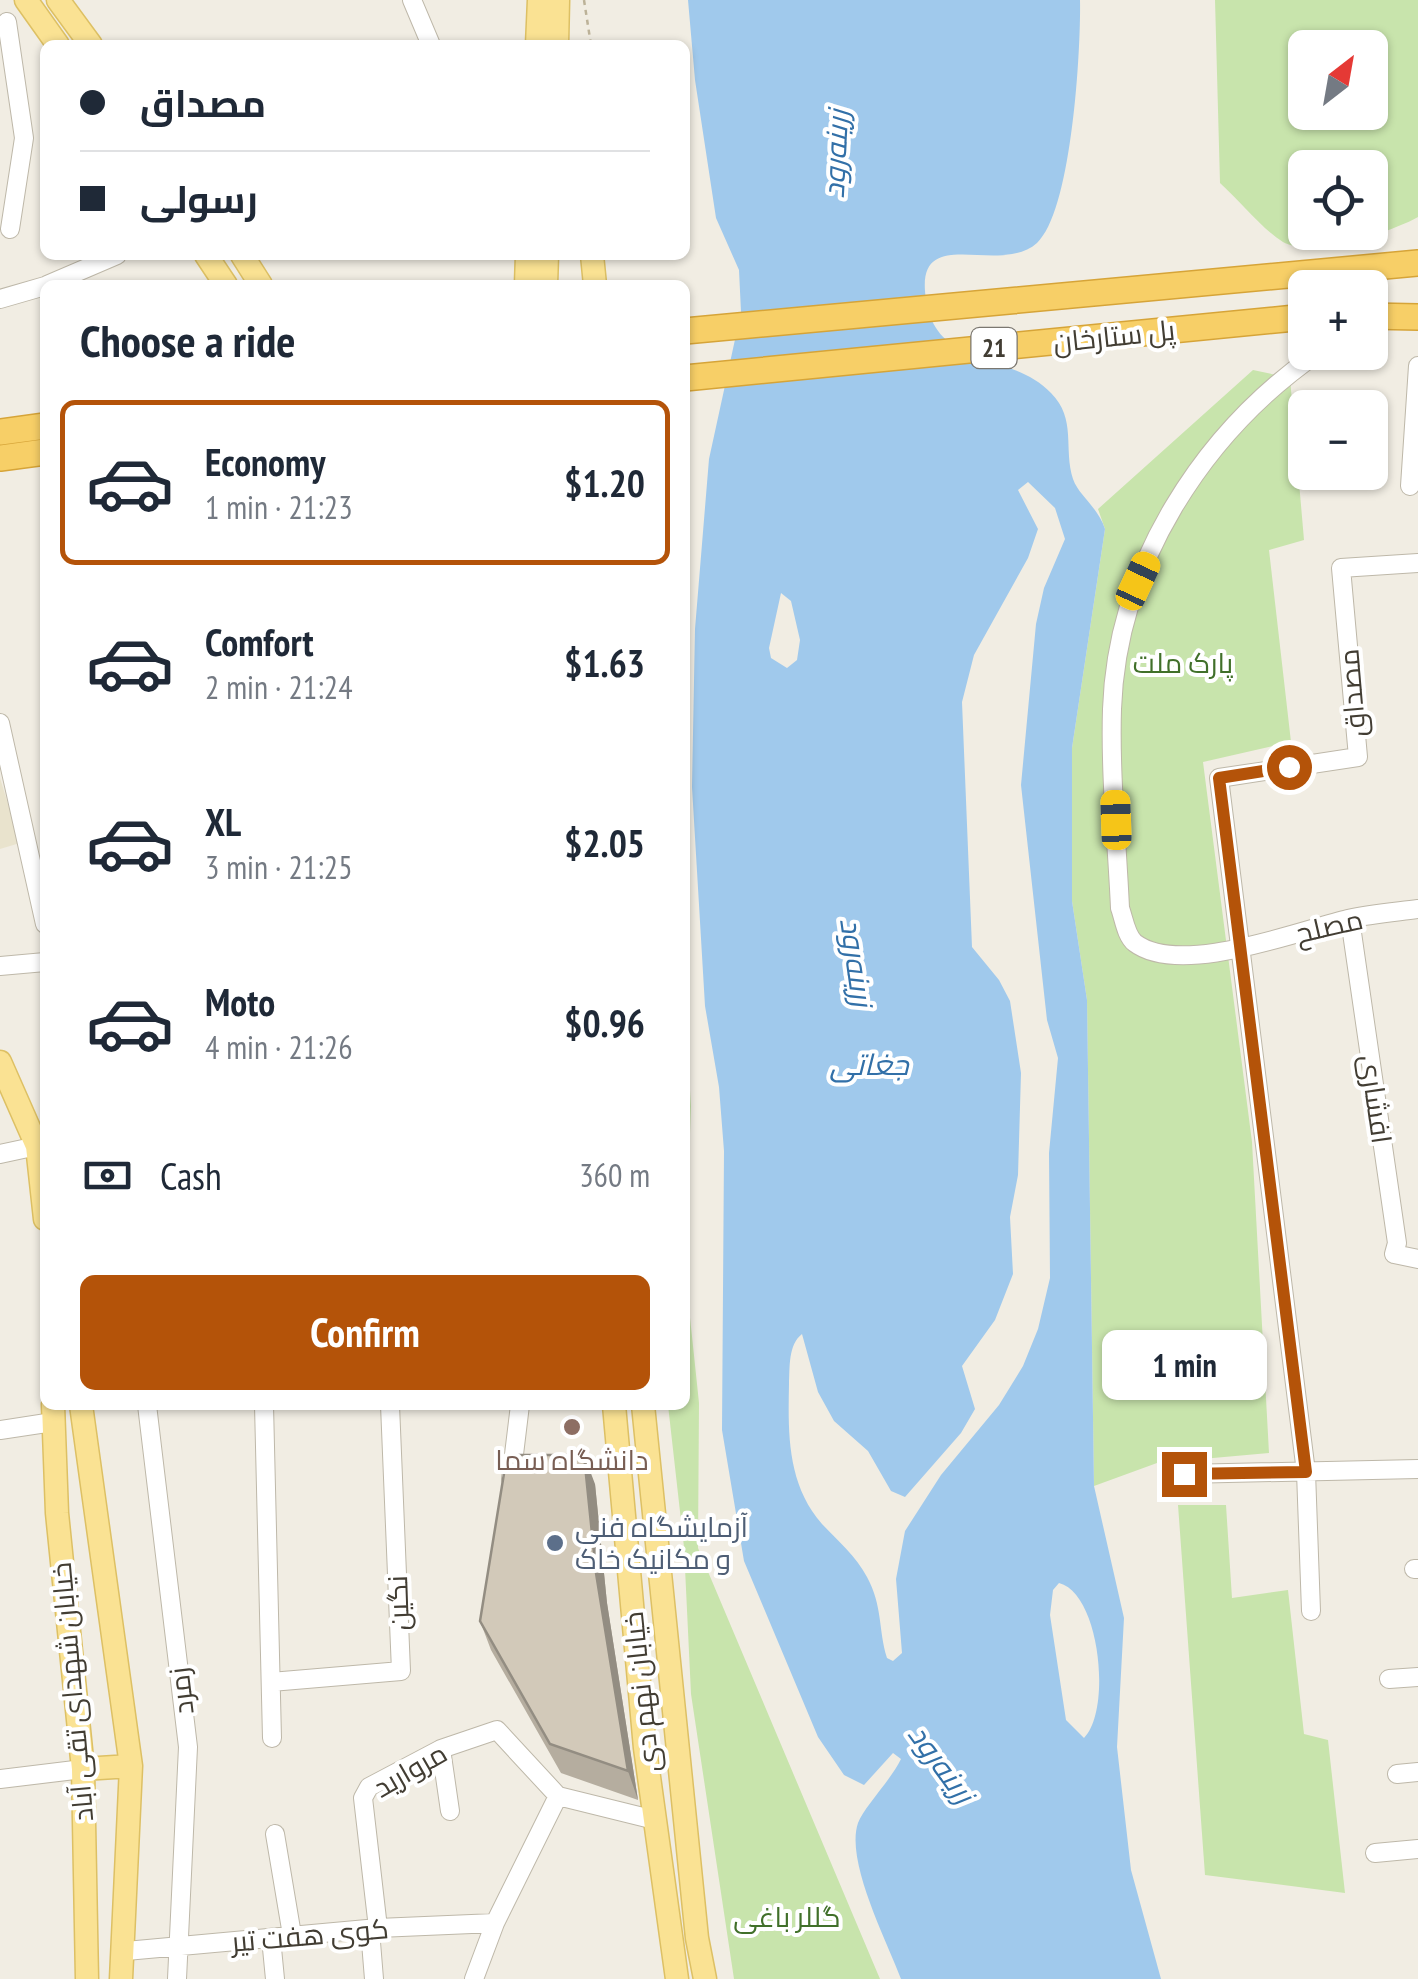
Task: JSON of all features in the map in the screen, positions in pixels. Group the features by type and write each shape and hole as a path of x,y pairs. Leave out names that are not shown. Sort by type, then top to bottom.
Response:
{"highway":[{"name":"پل ستارخان","path":"690,331 1418,263"},
{"path":"1388,316 1418,317"},
{"name":"پل ستارخان","path":"690,378 1288,319"},
{"path":"0,432 40,427"},
{"path":"0,458 40,453"}],"main road":[{"path":"60,0 88,40"},
{"path":"539,0 552,40"},
{"path":"553,40 558,0"},
{"path":"29,4 54,40"},
{"path":"217,271 243,260"},
{"path":"0,1062 37,1146 40,1173"},
{"path":"83,1410 131,1766 126,1951 121,1979"},
{"name":"خیابان نهم دی","path":"614,1410 655,1820 677,1979"},
{"name":"خیابان نهم دی","path":"643,1410 699,1978"},
{"name":"خیابان شهدای تقی آباد","path":"53,1413 56,1512 83,1769 87,1979"},
{"path":"83,1769 131,1766"}],"street":[{"path":"412,0 430,40"},
{"path":"10,230 24,138 3,23 29,4"},
{"path":"58,280 104,260"},
{"path":"0,298 40,287"},
{"path":"1410,486 1418,366"},
{"name":"مصلح","path":"1294,370 1262,393 1230,426 1175,503 1138,581 1120,641 1112,709 1120,908 1130,939 1140,946 1177,956 1242,947 1350,919 1418,909"},
{"name":"مصداق","path":"1311,1611 1306,1472 1219,778 1358,757 1341,568 1418,563"},
{"path":"0,722 40,902"},
{"name":"افشاری","path":"1350,919 1397,1243 1394,1254 1418,1259"},
{"path":"0,966 40,962"},
{"path":"0,1154 37,1146"},
{"name":"زمرد","path":"148,1410 188,1748 178,1979"},
{"path":"264,1410 272,1738"},
{"name":"نگین","path":"270,1682 401,1671 390,1410"},
{"path":"508,1496 519,1410"},
{"path":"0,1430 53,1413"},
{"path":"1184,1474 1418,1469"},
{"path":"1389,1679 1418,1677"},
{"name":"مروارید","path":"374,1929 364,1798 369,1787 441,1749 497,1730 558,1796"},
{"path":"441,1749 450,1811"},
{"path":"0,1779 83,1769"},
{"path":"1398,1774 1418,1772"},
{"path":"474,1979 495,1922 558,1796 655,1820"},
{"path":"274,1834 292,1935"},
{"path":"1375,1853 1418,1849"},
{"name":"کوی هفت تیر","path":"126,1951 495,1922"},
{"path":"374,1929 374,1979"},
{"path":"271,1938 275,1979"}],"path":[{"path":"584,0 590,40"}],"shaded area":[{"path":"0,778 20,843 0,849"}],"green space":[{"path":"1215,0 1418,0 1418,217 1388,230 1388,150 1288,150 1288,244 1259,222 1220,183"},
{"name":"پارک ملت","path":"1253,370 1290,378 1288,490 1300,490 1304,540 1269,550 1291,742 1203,762 1252,1142 1269,1453 1157,1463 1094,1486 1087,1000 1072,901 1072,748 1105,529 1098,509"},
{"name":"گللر باغی","path":"690,1318 699,1403 698,1548 880,1979 734,1979 691,1694 684,1547 669,1410 690,1410"},
{"path":"1178,1505 1226,1505 1232,1598 1288,1590 1304,1734 1328,1740 1345,1893 1205,1875"}],"water":[{"name":"جغاتی","path":"688,0 1080,0 1072,128 1059,198 1049,225 1037,243 1021,252 935,260 927,271 925,291 930,317 941,335 974,356 1034,379 1059,403 1067,424 1073,479 1105,529 1072,748 1072,901 1087,1000 1094,1486 1124,1618 1117,1747 1131,1870 1161,1979 901,1979 862,1879 856,1839 861,1817 901,1759 893,1753 864,1785 844,1775 818,1737 744,1561 722,1430 724,1151 719,1087 705,1006 692,787 695,629 709,459 741,312 739,270 716,218 695,80","holes":["1028,482 1055,508 1065,539 1044,588 1036,624 1021,785 1047,1020 1058,1058 1049,1153 1050,1278 1038,1329 1023,1366 999,1405 941,1475 905,1531 896,1579 902,1653 893,1661 887,1658 876,1598 867,1577 810,1509 796,1475 790,1439 790,1364 794,1344 802,1334 818,1392 834,1421 868,1451 891,1491 905,1497 961,1433 975,1409 962,1366 995,1320 1013,1274 1010,1217 1018,1175 1021,1073 1010,1001 999,980 972,947 962,702 974,655 1028,558 1038,529 1018,490","781,593 791,601 800,640 797,660 787,668 771,658 769,648","1059,1583 1073,1591 1092,1629 1098,1703 1093,1724 1084,1738 1066,1720 1050,1615 1053,1590"]}],"building":[{"path":"507,1455 584,1455 596,1573 628,1771 550,1744 480,1621"}],"place":[{"name":"دانشگاه سما","path":"572,1427"},
{"name":"آزمایشگاه فنی و مکانیک خاک","path":"555,1543"}],"route":[{"path":"1184,1474 1306,1472 1219,778 1289,767"}],"water label":[{"name":"زرینه‌رود","path":"836,154"},
{"name":"زرینه‌رود","path":"856,962"},
{"name":"زرینه‌رود","path":"941,1764"}]}
